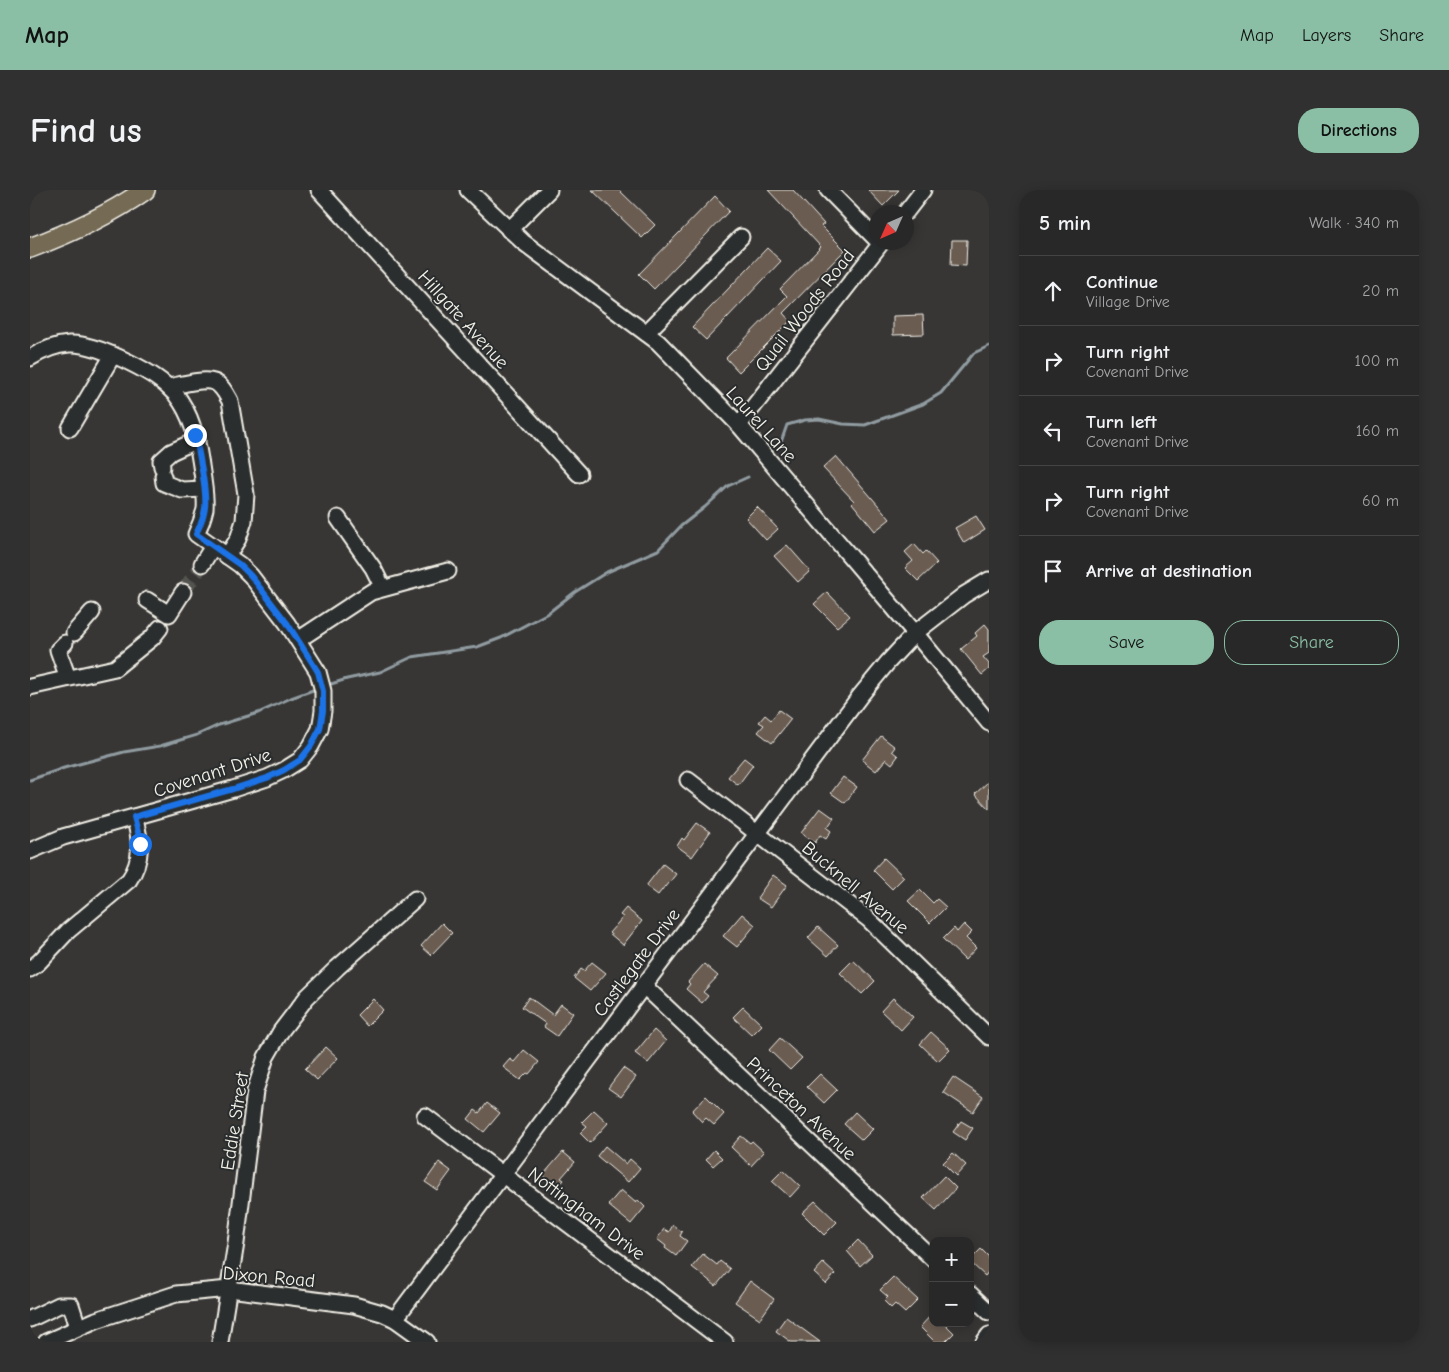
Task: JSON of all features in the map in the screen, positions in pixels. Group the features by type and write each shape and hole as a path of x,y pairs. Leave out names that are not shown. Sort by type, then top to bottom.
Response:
{"main road":[{"path":"30,248 54,239 118,208 145,190"}],"street":[{"name":"Hillgate Avenue","path":"319,190 580,474"},
{"name":"Laurel Lane","path":"468,190 523,242 658,342 739,425 989,723"},
{"path":"509,230 548,190"},
{"path":"828,190 869,231"},
{"path":"911,205 923,190"},
{"path":"646,333 741,237"},
{"name":"Quail Woods Road","path":"739,425 874,250"},
{"name":"Covenant Drive","path":"30,358 51,348 69,344 87,346 113,355 154,376 169,387 181,401 190,417 197,440 205,507 196,534 240,565 255,582 298,640 318,672 323,691 323,711 320,729 311,746 300,760 284,770 267,778 233,789 62,837 30,852"},
{"path":"70,428 113,355"},
{"path":"169,387 196,381 214,382 223,389 230,401 246,494 244,521 238,539 227,556"},
{"path":"197,440 171,452 161,461 162,472 164,483 182,490 204,489"},
{"path":"338,518 373,568 383,588"},
{"path":"202,564 213,546"},
{"path":"298,640 371,592 448,571"},
{"name":"Castlegate Drive","path":"395,1319 501,1174 860,696 915,633 964,595 989,580"},
{"path":"146,600 169,614 183,592"},
{"path":"68,678 58,650 92,612"},
{"path":"30,687 115,668 152,638 160,628"},
{"name":"Bucknell Avenue","path":"688,780 868,918 989,1037"},
{"path":"30,969 68,931 129,880 134,873 140,855 140,844 134,817"},
{"name":"Eddie Street","path":"220,1342 256,1091 266,1057 281,1031 307,997 415,899"},
{"name":"Princeton Avenue","path":"643,986 929,1255"},
{"name":"Nottingham Drive","path":"425,1116 725,1342"},
{"name":"Dixon Road","path":"46,1342 96,1320 176,1294 229,1289 354,1305 395,1319 427,1342"},
{"path":"974,1298 989,1312"},
{"path":"30,1319 59,1306 71,1305 78,1327"},
{"path":"984,1342 989,1335"}],"building":[{"path":"592,190 619,190 655,225 642,238"},
{"path":"768,190 793,190 824,224 821,226 845,250 783,313 790,321 739,372 726,358 787,296 780,289 821,247"},
{"path":"868,190 899,190 884,205"},
{"path":"715,196 729,211 654,289 639,274"},
{"path":"952,240 967,240 966,266 951,265"},
{"path":"767,248 781,261 706,340 692,327"},
{"path":"923,315 924,334 893,335 893,316"},
{"path":"836,456 890,519 875,531 852,503 854,501 823,468"},
{"path":"757,507 778,529 766,540 746,518"},
{"path":"976,516 985,530 964,543 955,528"},
{"path":"914,544 923,554 926,551 937,563 918,581 905,568 913,561 905,552"},
{"path":"787,545 810,571 798,582 774,556"},
{"path":"827,592 850,616 837,627 814,604"},
{"path":"985,624 989,629 989,653 983,657 989,664 989,669 982,675 961,649 977,636 975,633"},
{"path":"779,710 791,719 772,743 758,732 764,725 759,722 765,715 771,720"},
{"path":"881,736 895,747 892,751 898,756 892,764 886,759 876,771 862,760"},
{"path":"744,758 753,765 738,785 728,777"},
{"path":"843,777 857,787 845,803 831,793"},
{"path":"989,781 989,809 975,794"},
{"path":"820,808 834,818 827,828 831,831 826,839 820,835 815,843 801,833"},
{"path":"697,823 710,832 692,857 677,846"},
{"path":"884,858 904,877 892,889 873,870"},
{"path":"663,864 676,874 658,895 646,886"},
{"path":"773,875 787,885 771,907 757,898"},
{"path":"920,890 933,903 937,899 946,907 930,923 908,901"},
{"path":"626,908 642,921 623,945 609,933 623,917 620,915"},
{"path":"742,914 755,925 737,947 723,936"},
{"path":"442,923 452,933 431,955 421,946"},
{"path":"964,924 972,932 966,938 976,948 965,960 943,939 954,928 957,932"},
{"path":"818,927 838,945 828,956 808,938"},
{"path":"853,960 875,981 862,994 840,973"},
{"path":"592,962 606,973 590,991 574,978 581,969 584,971"},
{"path":"704,964 718,976 703,992 708,996 702,1003 686,989 690,984 688,982"},
{"path":"529,997 553,1015 561,1004 573,1013 557,1036 544,1027 546,1024 522,1007"},
{"path":"893,998 913,1017 901,1030 881,1011"},
{"path":"373,999 383,1010 367,1026 357,1015"},
{"path":"743,1007 762,1025 752,1035 733,1017"},
{"path":"654,1030 666,1041 648,1063 635,1053"},
{"path":"931,1032 950,1049 938,1061 920,1044"},
{"path":"780,1038 802,1058 790,1070 769,1050"},
{"path":"326,1047 338,1058 317,1080 305,1069"},
{"path":"524,1050 539,1062 529,1074 527,1073 520,1080 503,1067 510,1059 514,1062"},
{"path":"623,1068 636,1077 621,1097 608,1088"},
{"path":"820,1074 837,1090 824,1103 807,1087"},
{"path":"953,1077 983,1097 973,1112 943,1092"},
{"path":"706,1096 724,1114 714,1125 706,1118 702,1122 692,1111"},
{"path":"487,1103 500,1113 484,1132 468,1119 475,1110 479,1113"},
{"path":"594,1110 608,1123 590,1143 580,1133 587,1126 582,1122"},
{"path":"855,1112 873,1129 862,1140 844,1124"},
{"path":"961,1121 973,1128 965,1140 953,1132"},
{"path":"741,1136 750,1143 752,1141 764,1152 751,1166 731,1147"},
{"path":"605,1146 626,1164 630,1159 640,1168 628,1182 597,1156"},
{"path":"714,1150 722,1158 713,1166 706,1159"},
{"path":"563,1152 575,1162 561,1178 564,1180 558,1187 543,1175"},
{"path":"953,1153 966,1165 956,1176 943,1163"},
{"path":"439,1162 451,1171 437,1190 425,1182"},
{"path":"783,1170 800,1186 790,1197 772,1181"},
{"path":"944,1176 956,1188 936,1210 923,1198"},
{"path":"621,1190 636,1203 638,1200 645,1207 631,1224 608,1205"},
{"path":"815,1201 837,1222 824,1235 802,1213"},
{"path":"673,1225 682,1232 680,1236 687,1241 676,1256 657,1239 664,1229 669,1232"},
{"path":"858,1240 872,1255 860,1266 847,1251"},
{"path":"981,1249 989,1257 989,1271 985,1276 974,1266 974,1256"},
{"path":"703,1254 717,1265 720,1261 730,1269 716,1286 692,1267"},
{"path":"823,1263 835,1274 826,1284 814,1273"},
{"path":"893,1277 918,1300 905,1313 895,1304 891,1308 884,1301 888,1297 880,1290"},
{"path":"750,1281 774,1299 760,1319 735,1302"},
{"path":"786,1317 820,1342 791,1342 776,1331"},
{"path":"929,1317 929,1327 948,1327 954,1333 945,1342 935,1342 920,1327"}],"waterway":[{"path":"781,442 787,425 805,420 819,419 843,424 865,425 923,404 941,393 974,353 989,346"},
{"path":"331,684 380,672 412,657 477,647 501,638 548,613 575,592 607,572 658,550 681,526 728,486 748,477"},
{"path":"30,780 64,768 124,752 160,746 197,735 219,725 258,713 313,690"}],"tunnel":[{"path":"183,592 202,564"}],"route":[{"path":"140,844 134,817 267,778 300,760 311,746 320,729 323,711 323,691 318,672 287,623 260,587 240,565 196,534 205,507 195,435"}]}
